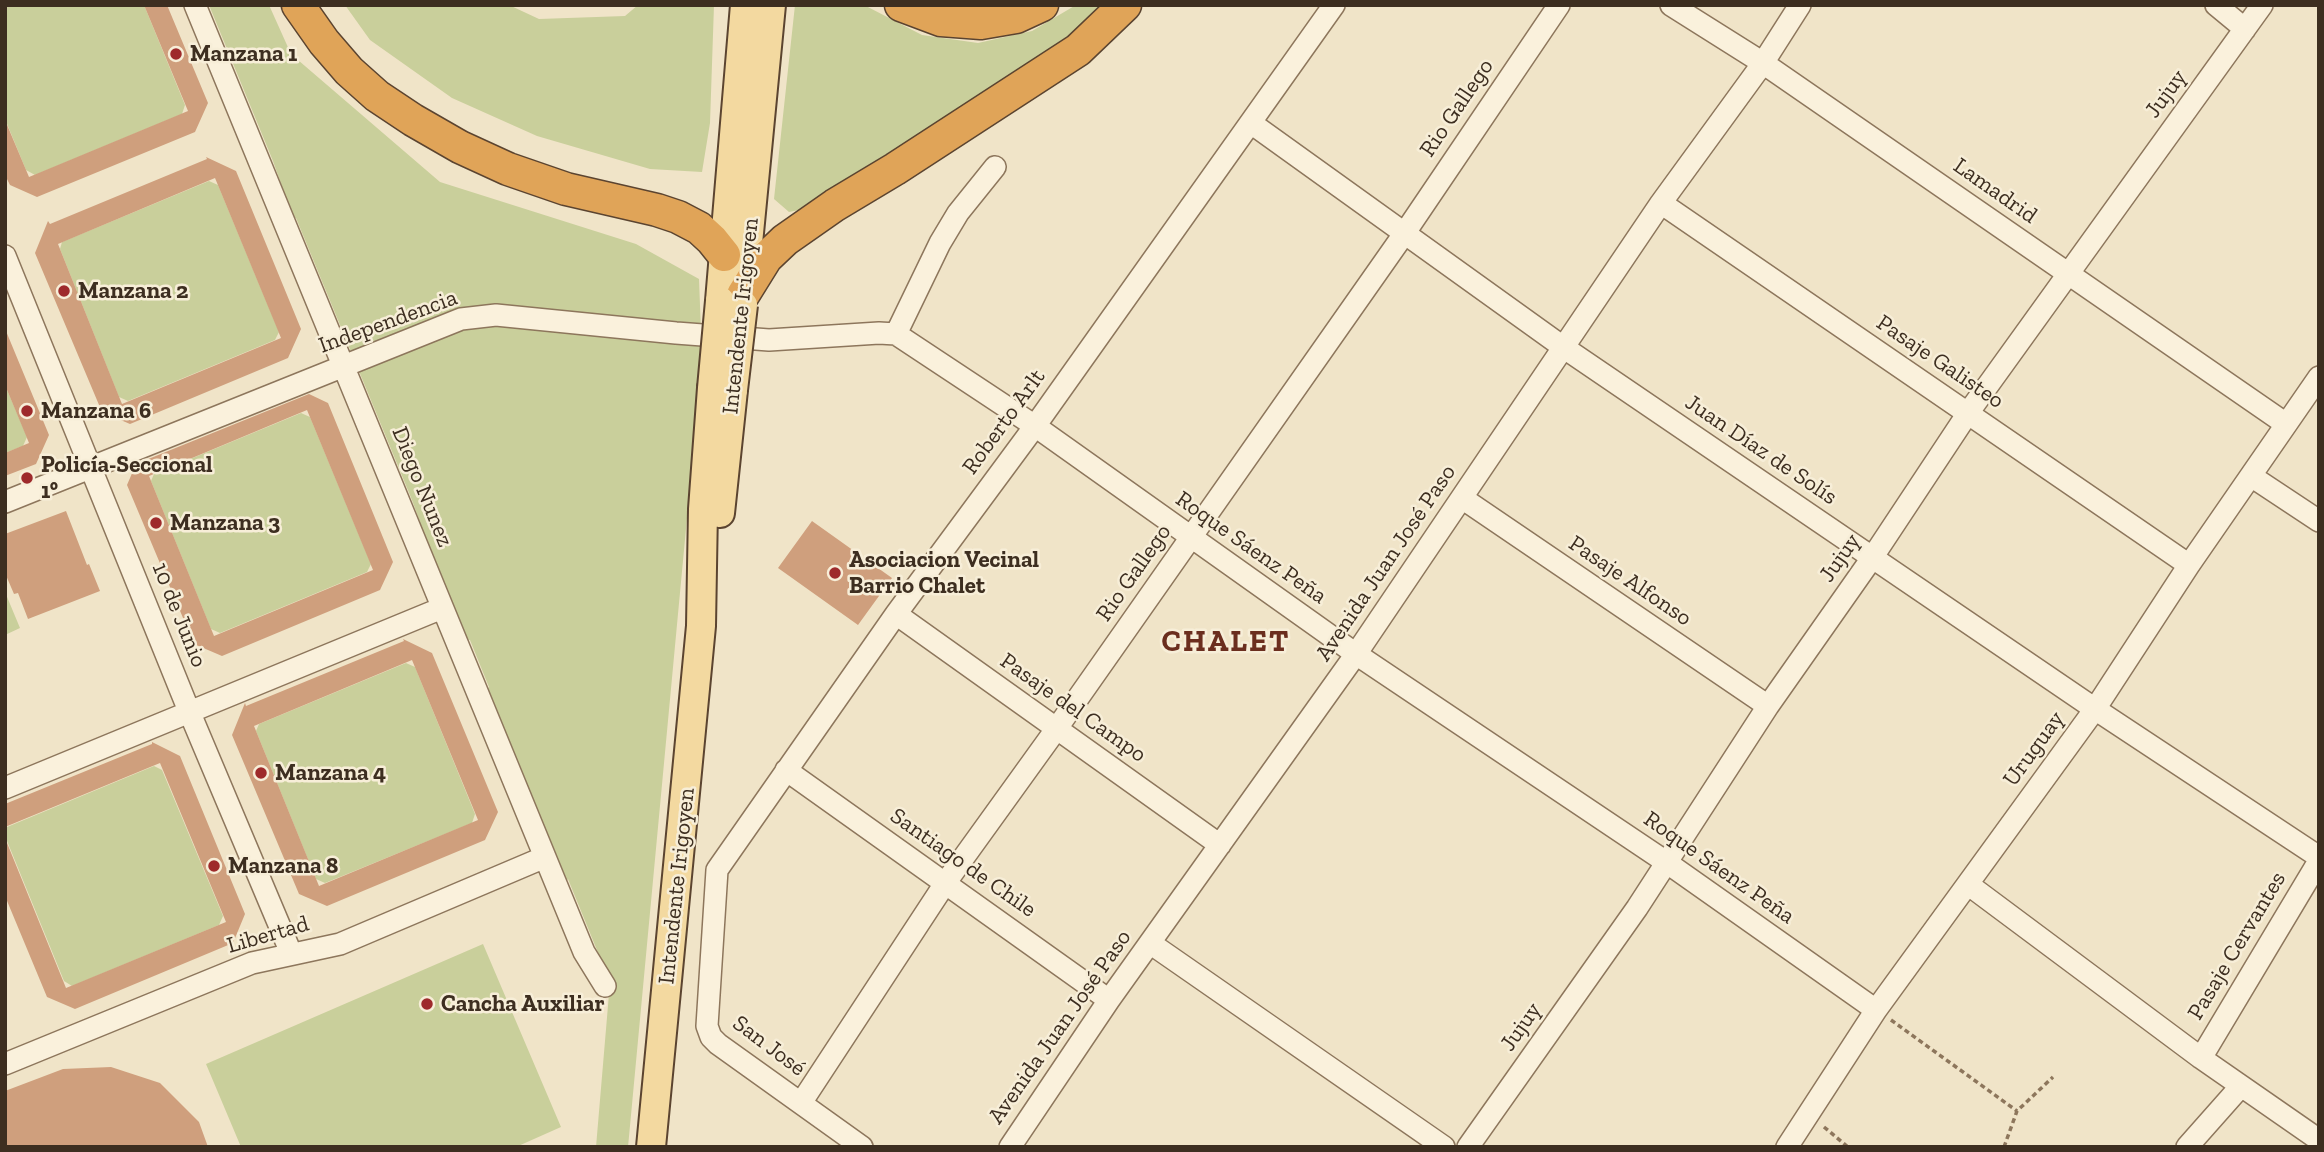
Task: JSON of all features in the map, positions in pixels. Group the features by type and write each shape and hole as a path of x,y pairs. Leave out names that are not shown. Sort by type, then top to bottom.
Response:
{"highway":[{"path":"298,5 349,71 377,96 413,120 460,147 508,169 566,189 678,217 699,228 724,255"},
{"path":"901,5 942,20 981,23 1016,17 1042,5"},
{"path":"735,300 761,265 785,240 1077,50 1125,5"}],"main road":[{"name":"Intendente Irigoyen","path":"735,300 724,255 745,5"},
{"name":"Intendente Irigoyen","path":"651,1147 701,626 703,509 723,389 771,5"}],"street":[{"name":"Diego Nunez","path":"195,5 584,952 605,986"},
{"name":"Roberto Arlt","path":"717,870 896,614 1035,426 1334,5"},
{"name":"Rio Gallego","path":"801,1103 946,883 1404,234 1559,5"},
{"name":"Lamadrid","path":"1671,5 1763,63 2286,424"},
{"name":"Avenida Juan José Paso","path":"1010,1147 1109,1000 1356,654 1661,203 1763,63 1800,5"},
{"path":"2216,5 2245,29"},
{"name":"Jujuy","path":"1468,1147 1637,908 1768,706 1872,558 1968,414 2262,5"},
{"name":"Juan Díaz de Solís","path":"1251,123 1563,347 2319,859"},
{"path":"896,334 940,243 958,213 996,167"},
{"name":"Pasaje Galisteo","path":"1661,203 2189,565"},
{"name":"10 de Junio","path":"5,256 189,711 291,953"},
{"name":"Independencia","path":"5,502 461,319 496,314 769,340 896,334"},
{"name":"Roque Sáenz Peña","path":"896,334 1035,426 1356,654 1666,862 1877,1010"},
{"name":"Uruguay","path":"1787,1147 1877,1010 2095,709 2189,565 2319,377"},
{"path":"2251,476 2319,522"},
{"name":"Pasaje Alfonso","path":"1462,498 1768,706"},
{"path":"5,788 442,608"},
{"name":"Pasaje del Campo","path":"896,614 1220,845"},
{"name":"Santiago de Chile","path":"786,770 1109,1000"},
{"name":"Libertad","path":"5,1064 252,963 340,944 545,857"},
{"name":"Pasaje Cervantes","path":"2201,1058 2319,859"},
{"name":"San José","path":"717,870 707,1026 711,1037 862,1147"},
{"path":"1969,885 2201,1058 2319,1140"},
{"path":"1150,943 1444,1147"},
{"path":"2187,1147 2241,1086"}],"path":[{"path":"1877,1010 2017,1111"},
{"path":"2004,1147 2017,1111 2053,1077"},
{"path":"1809,1115 1848,1147"}],"green space":[{"path":"5,5 144,5 185,105 182,114 35,175 26,170 5,119"},
{"path":"209,5 269,5 291,54 440,182 636,244 699,279 702,358 628,1147 596,1147 610,982 568,879 560,891 486,691 489,687 470,640 464,639 463,643 412,500 296,218 293,218 273,161"},
{"path":"345,5 509,5 539,19 625,16 638,5 714,5 710,123 702,172 650,169 537,136 452,98 370,40"},
{"path":"795,5 864,5 922,35 978,43 1032,31 1076,5 1105,5 1090,22 814,207 789,212 774,199"},
{"path":"209,181 218,185 279,332 275,340 128,401 119,397 60,249 62,242"},
{"path":"5,385 27,437 23,446 5,453"},
{"path":"301,413 310,417 371,564 367,572 220,633 211,629 151,481 154,474"},
{"path":"5,592 20,628 5,635"},
{"path":"406,663 415,667 475,814 472,823 325,883 316,879 256,731 259,724"},
{"path":"154,766 162,770 223,916 219,925 72,986 64,981 5,836 7,827"},
{"name":"Cancha Auxiliar","path":"483,944 561,1127 516,1147 241,1147 206,1064"}],"building":[{"name":"Manzana 1","path":"144,5 167,5 208,103 195,132 37,197 10,185 5,175 5,120 29,177 188,111"},
{"name":"Manzana 2","path":"206,157 236,171 301,329 288,358 130,424 102,412 35,253 48,221 50,224 207,159","holes":["215,178 281,338 122,404 58,244"]},
{"name":"Manzana 6","path":"6,331 49,435 36,464 5,476 5,453 29,443 5,385"},
{"name":"Manzana 3","path":"309,394 328,403 393,562 380,590 222,656 194,644 127,485 136,464","holes":["307,410 373,570 214,636 149,476"]},
{"path":"66,511 100,591 28,619 18,593 14,594 5,573 5,534"},
{"name":"Asociacion Vecinal Barrio Chalet","path":"812,521 892,578 858,625 778,568"},
{"name":"Manzana 4","path":"403,639 432,653 498,812 485,840 327,906 299,894 232,735 245,703 246,706 404,641","holes":["412,660 478,820 319,886 254,726"]},
{"name":"Manzana 8","path":"152,742 180,756 245,914 233,943 75,1009 47,997 5,896 5,838 66,988 226,922 160,763 5,827 5,804"},
{"path":"111,1067 160,1083 199,1122 208,1147 5,1147 5,1091 63,1069"}],"place":[{"name":"Manzana 1","path":"176,54"},
{"name":"Manzana 2","path":"64,291"},
{"name":"Manzana 6","path":"27,411"},
{"name":"Policía-Seccional 1°","path":"27,478"},
{"name":"Manzana 3","path":"156,523"},
{"name":"Asociacion Vecinal Barrio Chalet","path":"835,573"},
{"name":"Manzana 4","path":"261,773"},
{"name":"Manzana 8","path":"214,866"},
{"name":"Cancha Auxiliar","path":"427,1004"}],"district":[{"name":"CHALET","path":"1226,642"}]}
